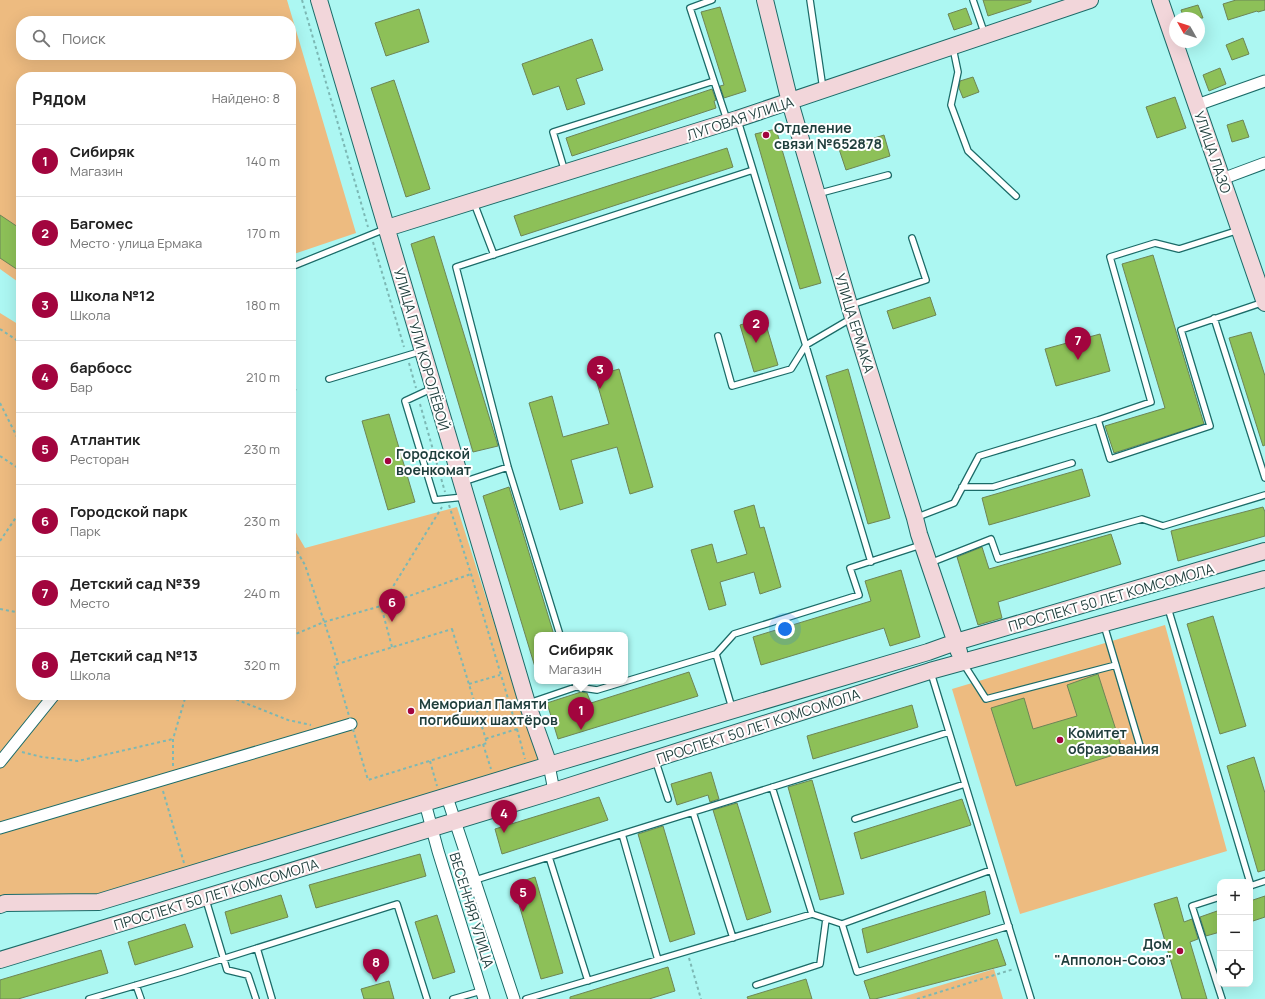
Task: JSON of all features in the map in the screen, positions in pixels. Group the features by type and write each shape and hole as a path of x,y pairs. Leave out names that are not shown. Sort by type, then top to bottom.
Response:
{"main road":[{"name":"УЛИЦА ГУЛИ КОРОЛЁВОЙ","path":"319,0 527,703 549,765"},
{"name":"УЛИЦА ЕРМАКА","path":"765,0 790,102 851,312 923,545 956,642"},
{"name":"ЛУГОВАЯ УЛИЦА","path":"387,228 732,121 1090,0"},
{"name":"УЛИЦА ЛАЗО","path":"1160,0 1263,293"},
{"name":"ПРОСПЕКТ 50 ЛЕТ КОМСОМОЛА","path":"0,905 4,903 99,902 549,765 928,652 956,642 1265,551"},
{"name":"ПРОСПЕКТ 50 ЛЕТ КОМСОМОЛА","path":"0,960 554,792 930,670 1265,579"},
{"path":"956,642 962,661"}],"street":[{"path":"1197,106 1265,81"},
{"path":"1222,179 1265,163"},
{"path":"0,762 50,700"},
{"path":"0,828 351,724"},
{"path":"549,765 554,792"},
{"path":"447,797 455,821"},
{"path":"425,803 432,829"},
{"name":"ВЕСЕННЯЯ УЛИЦА","path":"455,821 514,999"},
{"name":"ВЕСЕННЯЯ УЛИЦА","path":"432,829 483,995"}],"lane":[{"path":"712,0 690,8 714,81 753,170 871,562"},
{"path":"810,0 823,89"},
{"path":"973,0 985,35"},
{"path":"952,46 958,72 951,105 968,151 1016,196"},
{"path":"565,172 554,132 714,81"},
{"path":"559,632 508,467 456,267 753,170"},
{"path":"817,194 888,175"},
{"path":"473,201 494,255"},
{"path":"296,265 387,228"},
{"path":"915,518 954,503 979,456 1098,420 1151,402 1110,257 1155,243 1179,249 1240,229"},
{"path":"718,336 732,386 791,369 806,345 851,312 926,280 912,238"},
{"path":"1098,420 1110,460 1210,426 1181,330 1214,318 1263,293"},
{"path":"1214,318 1265,478"},
{"path":"329,379 423,351"},
{"path":"434,388 405,401 435,500 447,499 508,467"},
{"path":"962,487 993,487 1072,463"},
{"path":"930,563 991,539 998,559 1142,519 1163,526 1265,495"},
{"path":"628,681 716,654 734,634 859,594 850,568 923,545"},
{"path":"1167,606 1249,879"},
{"path":"1104,623 1140,746"},
{"path":"716,654 733,711"},
{"path":"962,661 986,699 1116,665"},
{"path":"930,670 1031,999"},
{"path":"527,703 575,684 597,690 617,684"},
{"path":"475,880 949,732"},
{"path":"655,759 668,799"},
{"path":"855,819 965,784"},
{"path":"772,787 812,914"},
{"path":"693,812 732,938"},
{"path":"622,834 658,960"},
{"path":"549,857 588,981"},
{"path":"526,999 812,914 842,924 992,870"},
{"path":"1253,885 1265,881"},
{"path":"205,897 227,970 248,975 256,999"},
{"path":"1217,897 1192,906 1222,999"},
{"path":"89,999 223,959 397,904 427,999"},
{"path":"756,985 820,964 826,919"},
{"path":"842,924 857,972 1009,926"},
{"path":"256,948 272,999"},
{"path":"136,985 141,999"},
{"path":"452,999 483,995"}],"path":[{"path":"302,0 407,356 447,499 517,729 525,759 518,761"},
{"path":"0,329 16,340"},
{"path":"0,403 16,435"},
{"path":"0,456 16,467"},
{"path":"392,647 380,606 447,499"},
{"path":"0,541 16,517"},
{"path":"296,550 305,565 338,664"},
{"path":"296,634 324,622 380,606 471,574"},
{"path":"0,609 16,612"},
{"path":"452,629 487,743 368,780 334,665 392,647 452,629"},
{"path":"469,684 501,675"},
{"path":"173,776 173,739 185,700"},
{"path":"238,700 288,720 334,729"},
{"path":"485,739 517,729"},
{"path":"10,749 42,758 78,762 173,739"},
{"path":"483,744 491,769 484,771"},
{"path":"430,761 437,786 430,788"},
{"path":"160,780 188,875"},
{"path":"687,951 701,999"},
{"path":"917,999 1021,967"}],"shaded area":[{"path":"0,0 287,0 292,16 16,16 16,60 296,60 296,30 356,233 296,253 296,72 16,72 16,280 0,269"},
{"path":"0,313 16,323 16,700 296,700 296,533 305,548 457,507 538,760 101,896 6,895 0,897"},
{"path":"1165,625 1227,851 1020,914 952,689"},
{"path":"994,969 1003,999 896,999"}],"building":[{"path":"983,0 1031,0 1031,2 988,16"},
{"path":"1236,0 1265,0 1265,10 1228,20 1223,4"},
{"path":"1198,5 1201,12 1182,12 1181,10"},
{"path":"720,7 746,91 724,98 720,86 724,85 701,12"},
{"path":"966,8 972,24 954,30 948,14"},
{"path":"419,9 429,42 386,56 375,23"},
{"path":"1243,38 1249,54 1232,60 1226,45"},
{"path":"592,39 603,70 576,79 585,104 567,110 559,86 533,95 522,64"},
{"path":"1220,68 1226,84 1209,91 1203,75"},
{"path":"973,77 979,92 963,98 959,88 960,81"},
{"path":"394,80 430,189 406,197 371,88"},
{"path":"712,89 716,100 714,101 716,108 572,156 566,138"},
{"path":"1175,97 1186,128 1157,138 1146,107"},
{"path":"1243,120 1249,137 1232,142 1227,125"},
{"path":"776,129 821,283 800,289 755,134"},
{"path":"884,135 890,156 846,170 839,149"},
{"path":"727,148 733,167 521,236 514,216"},
{"path":"0,215 16,226 16,269 0,258"},
{"path":"434,236 498,446 473,452 411,244"},
{"path":"1153,255 1204,424 1114,453 1105,426 1165,408 1122,264"},
{"path":"930,297 936,315 893,329 887,311"},
{"path":"764,318 778,365 754,372 740,325"},
{"path":"1251,332 1265,376 1265,445 1263,446 1229,338"},
{"path":"1100,334 1110,371 1056,386 1045,349"},
{"path":"619,369 653,487 630,494 617,447 571,460 583,503 560,510 529,403 552,396 563,437 609,424 595,376"},
{"path":"848,369 890,518 868,524 826,376"},
{"name":"Городской военкомат","path":"389,414 415,502 388,510 362,421"},
{"path":"1082,469 1090,496 989,525 982,498"},
{"path":"509,487 553,632 534,632 534,664 483,496"},
{"path":"754,505 760,528 764,527 781,587 760,594 754,572 720,582 726,605 709,610 691,550 712,544 717,563 747,554 734,511"},
{"path":"1263,507 1265,512 1265,536 1178,561 1171,531"},
{"path":"1111,534 1121,564 998,602 1002,618 978,625 957,557 982,547 989,569"},
{"path":"901,570 920,637 890,646 884,628 761,665 753,637 871,601 865,581"},
{"path":"1213,616 1246,726 1220,734 1187,624"},
{"path":"689,672 698,696 558,739 547,703 581,692 587,693 591,703"},
{"name":"Комитет образования","path":"1098,674 1123,752 1016,786 991,708 1024,698 1033,729 1077,716 1067,685"},
{"path":"912,705 918,727 813,759 807,736"},
{"path":"1254,757 1265,793 1265,870 1258,872 1227,766"},
{"path":"711,772 719,799 710,802 708,795 677,805 671,784"},
{"path":"812,780 844,894 820,900 788,787"},
{"path":"599,797 608,820 502,854 495,829"},
{"path":"962,799 971,825 861,859 854,833"},
{"path":"737,803 771,912 747,920 713,810"},
{"path":"663,826 695,934 670,942 638,834"},
{"path":"420,854 426,876 316,908 309,885"},
{"path":"535,877 563,973 541,979 513,884"},
{"path":"985,891 990,914 867,953 862,929"},
{"path":"281,895 288,917 231,934 225,912"},
{"path":"1265,896 1265,917 1253,921 1253,915 1253,900"},
{"name":"Дом \"Апполон-Союз\"","path":"1177,897 1184,922 1192,919 1198,939 1190,942 1207,999 1182,999 1154,904"},
{"path":"1217,911 1217,933 1206,936 1200,917"},
{"path":"437,915 455,972 433,979 415,922"},
{"path":"185,924 193,947 135,965 128,942"},
{"path":"997,939 1006,965 875,999 870,999 864,981"},
{"path":"101,950 108,973 18,999 0,999 0,980"},
{"path":"668,967 675,991 649,999 570,999 570,997"},
{"path":"806,979 812,999 748,999 747,997"},
{"path":"389,981 394,999 364,999 361,989"}],"place":[{"name":"Отделение связи №652878","path":"766,135"},
{"name":"Багомес","path":"756,343"},
{"name":"Детский сад №39","path":"1078,360"},
{"name":"Школа №12","path":"600,389"},
{"name":"Городской военкомат","path":"388,461"},
{"name":"Городской парк","path":"392,622"},
{"name":"Мемориал Памяти погибших шахтёров","path":"411,711"},
{"name":"Сибиряк","path":"581,730"},
{"name":"Комитет образования","path":"1060,740"},
{"name":"барбосс","path":"504,833"},
{"name":"Атлантик","path":"523,912"},
{"name":"Дом \"Апполон-Союз\"","path":"1180,951"},
{"name":"Детский сад №13","path":"376,982"}]}
